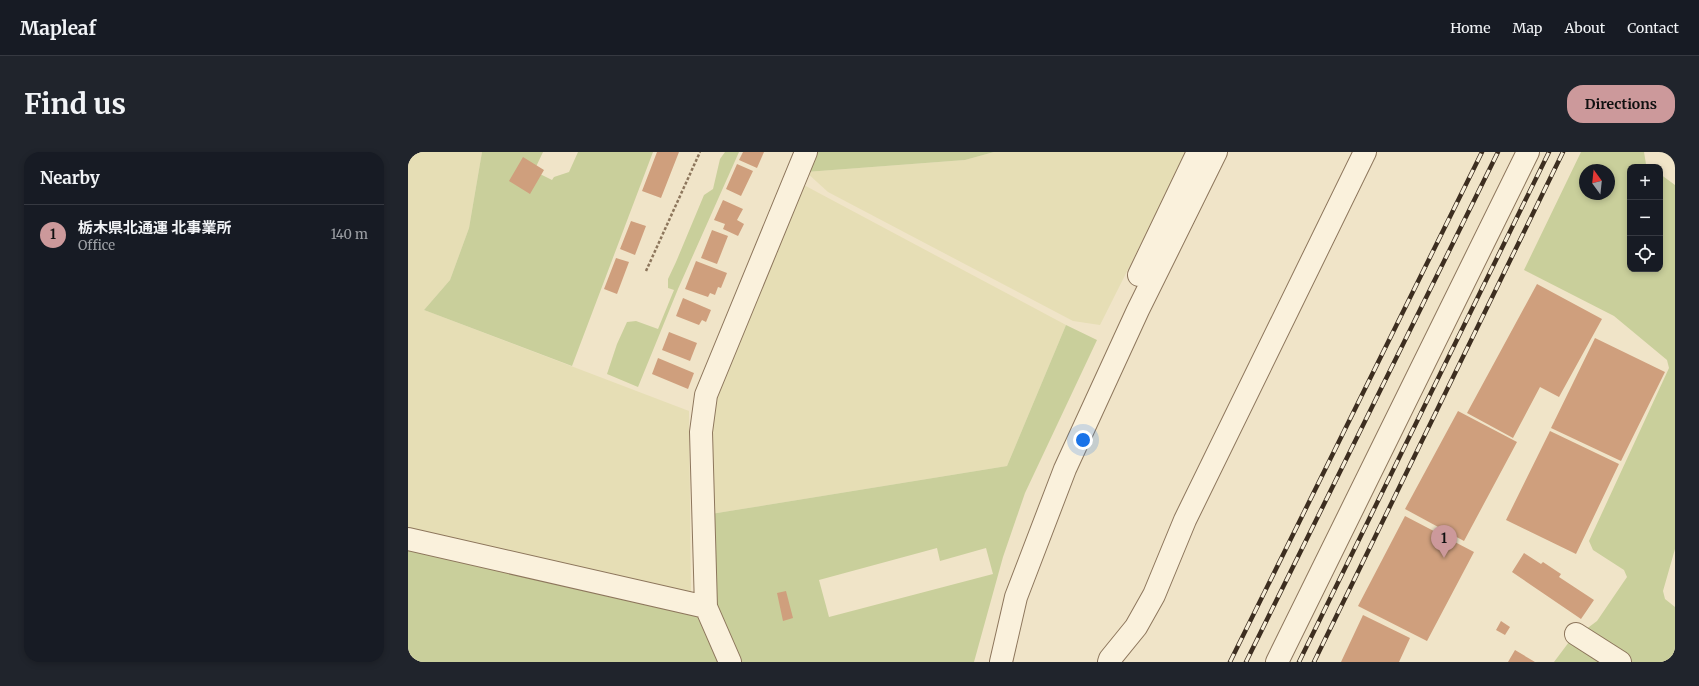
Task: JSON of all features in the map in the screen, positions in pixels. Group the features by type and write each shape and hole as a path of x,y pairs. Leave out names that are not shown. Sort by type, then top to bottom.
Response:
{"street":[{"path":"730,662 706,606 701,432 703,414 706,395 805,152"},
{"path":"986,662 1006,589 1044,481 1118,318 1198,152"},
{"path":"1001,662 1016,597 1064,469 1138,310 1216,152"},
{"path":"1109,662 1136,626 1154,595 1185,520 1365,152"},
{"path":"1277,662 1528,152"},
{"path":"408,539 706,606"},
{"path":"1576,634 1620,662"}],"path":[{"path":"646,271 700,152"}],"shaded area":[{"path":"408,152 482,152 469,228 450,280 424,310 689,411 691,596 408,531"},
{"path":"994,152 1187,152 1100,325 1073,321 828,192 806,172 965,160"},
{"path":"802,184 1066,325 1007,466 711,514 710,446 714,398"}],"green space":[{"path":"482,152 543,152 534,171 552,180 554,177 569,172 578,152 653,152 572,366 424,310 450,280 469,228"},
{"path":"725,152 739,152 678,289 638,387 607,374 617,344 627,322 636,321 658,329 674,290 668,288 668,279 704,195 713,189 720,159"},
{"path":"812,152 994,152 965,160 806,172"},
{"path":"1581,152 1644,152 1646,164 1627,164 1627,272 1663,272 1663,176 1675,185 1675,549 1663,591 1665,599 1675,607 1675,662 1554,662 1569,642 1597,621 1627,577 1624,570 1593,550 1589,541 1669,368 1667,360 1614,316 1524,270"},
{"path":"1066,325 1097,340 1025,493 1003,557 974,662 739,662 713,604 711,514 1007,466","holes":["937,548 940,561 986,548 993,574 829,617 819,580"]},
{"path":"408,531 691,596 725,662 408,662"}],"building":[{"path":"657,152 679,152 661,198 642,191"},
{"path":"743,152 764,152 757,168 739,160"},
{"path":"523,157 544,170 530,194 509,181"},
{"path":"737,164 753,171 741,196 726,189"},
{"path":"723,200 743,209 737,220 744,224 738,236 723,229 725,224 714,220"},
{"path":"631,221 646,226 635,255 620,249"},
{"path":"712,230 728,236 717,264 701,258"},
{"path":"616,258 629,262 617,294 604,289"},
{"path":"696,261 727,273 721,288 718,287 715,295 710,293 708,297 685,289"},
{"path":"1537,284 1602,319 1559,397 1540,387 1513,438 1467,413"},
{"path":"683,298 711,310 706,322 702,320 699,325 676,316"},
{"path":"669,332 697,343 690,361 662,350"},
{"path":"1595,338 1665,372 1621,461 1551,428"},
{"path":"658,358 694,373 688,389 652,374"},
{"path":"1458,411 1517,442 1464,541 1405,509"},
{"path":"1550,431 1619,464 1576,554 1506,520"},
{"path":"1405,516 1474,552 1427,641 1358,606"},
{"path":"1524,553 1541,564 1543,562 1561,574 1559,577 1594,600 1581,619 1512,572"},
{"path":"786,591 793,618 783,621 777,593"},
{"path":"1363,615 1410,638 1399,662 1341,662"},
{"path":"1501,621 1510,627 1505,635 1496,630"},
{"path":"1515,650 1535,662 1508,662"}],"railway":[{"path":"1230,662 1482,152"},
{"path":"1246,662 1498,152"},
{"path":"1299,662 1549,152"},
{"path":"1314,662 1563,152"}],"place":[{"name":"栃木県北通運 北事業所","path":"1444,558"}]}
